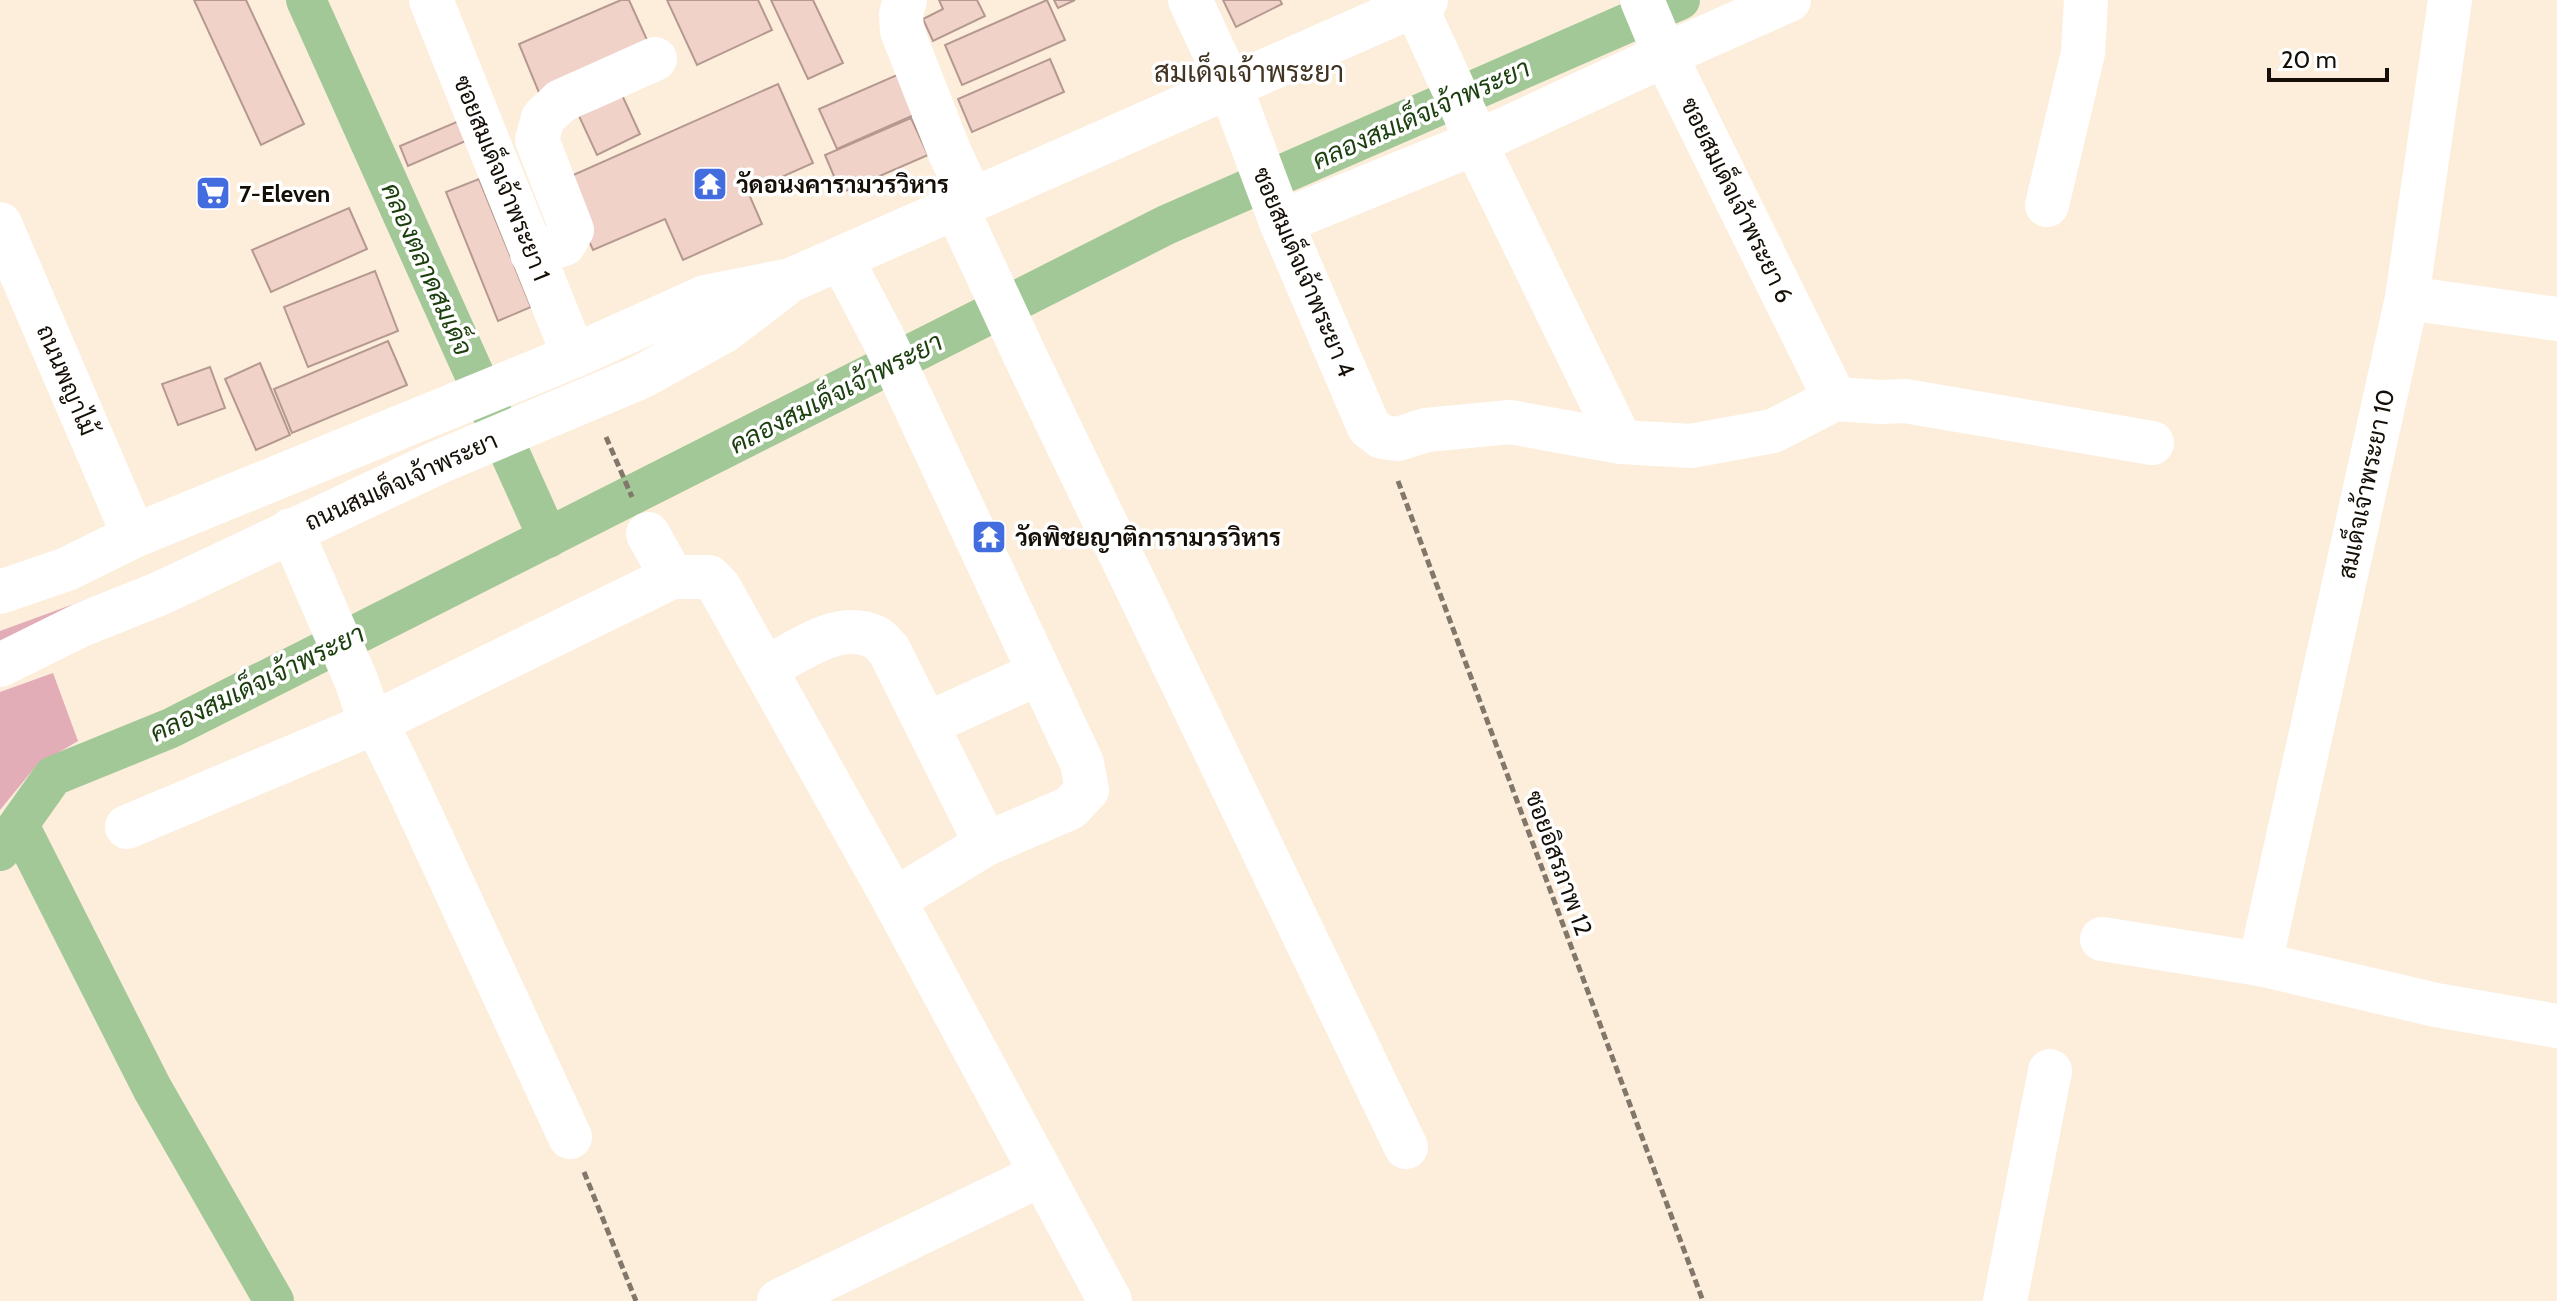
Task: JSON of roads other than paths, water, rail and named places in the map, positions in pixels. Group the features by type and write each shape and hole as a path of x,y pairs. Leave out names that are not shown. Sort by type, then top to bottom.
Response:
{"street":[{"name":"ซอยสมเด็จเจ้าพระยา 1","path":"431,0 574,356"},
{"path":"905,0 901,14 902,31 950,153 989,280 1406,1147"},
{"name":"ซอยสมเด็จเจ้าพระยา 4","path":"1190,0 1230,86 1277,212 1369,427 1390,438 1426,430 1510,422 1621,442"},
{"path":"1277,212 1470,130 1654,30 1789,0"},
{"path":"2047,205 2083,53 2086,0"},
{"name":"สมเด็จเจ้าพระยา 10","path":"2260,964 2407,298 2450,0"},
{"path":"1421,2 1440,60 1470,130 1621,442 1691,446 1773,431 1835,399 1905,401 2152,443"},
{"name":"ถนนสมเด็จเจ้าพระยา","path":"0,592 67,569 134,536 574,356 705,297 791,280 1421,2"},
{"name":"ซอยสมเด็จเจ้าพระยา 6","path":"1654,30 1835,399"},
{"path":"532,254 564,244 572,230 537,140 543,118 561,101 655,59"},
{"name":"ถนนพญาไม้","path":"0,224 161,593"},
{"path":"841,258 882,336 1082,763 1087,790 1070,808 986,844 894,900"},
{"name":"ถนนสมเด็จเจ้าพระยา","path":"0,665 439,462 641,377 724,331 791,280"},
{"path":"2407,298 2557,319"},
{"path":"291,530 373,723 412,796 570,1137"},
{"path":"648,534 672,577"},
{"path":"127,827 373,723 672,577 709,577 719,587 894,900 1110,1301"},
{"path":"765,669 832,634 852,632 877,637 889,650 986,844"},
{"path":"927,724 1039,673"},
{"path":"2102,939 2260,964 2436,1005 2557,1026"},
{"path":"2005,1301 2050,1071"},
{"path":"779,1301 1040,1175"}],"waterway":[{"name":"คลองตลาดสมเด็จ","path":"306,0 548,538"},
{"name":"คลองสมเด็จเจ้าพระยา","path":"0,851 53,776 171,728 1166,225 1680,0"},
{"name":"คลองสมเด็จเจ้าพระยา","path":"19,825 152,1088 274,1301"}],"place":[{"name":"วัดอนงคารามวรวิหาร","path":"710,184"},
{"name":"7-Eleven","path":"213,193"},
{"name":"วัดพิชยญาติการามวรวิหาร","path":"989,537"}],"district":[{"name":"สมเด็จเจ้าพระยา","path":"1249,72"}]}
